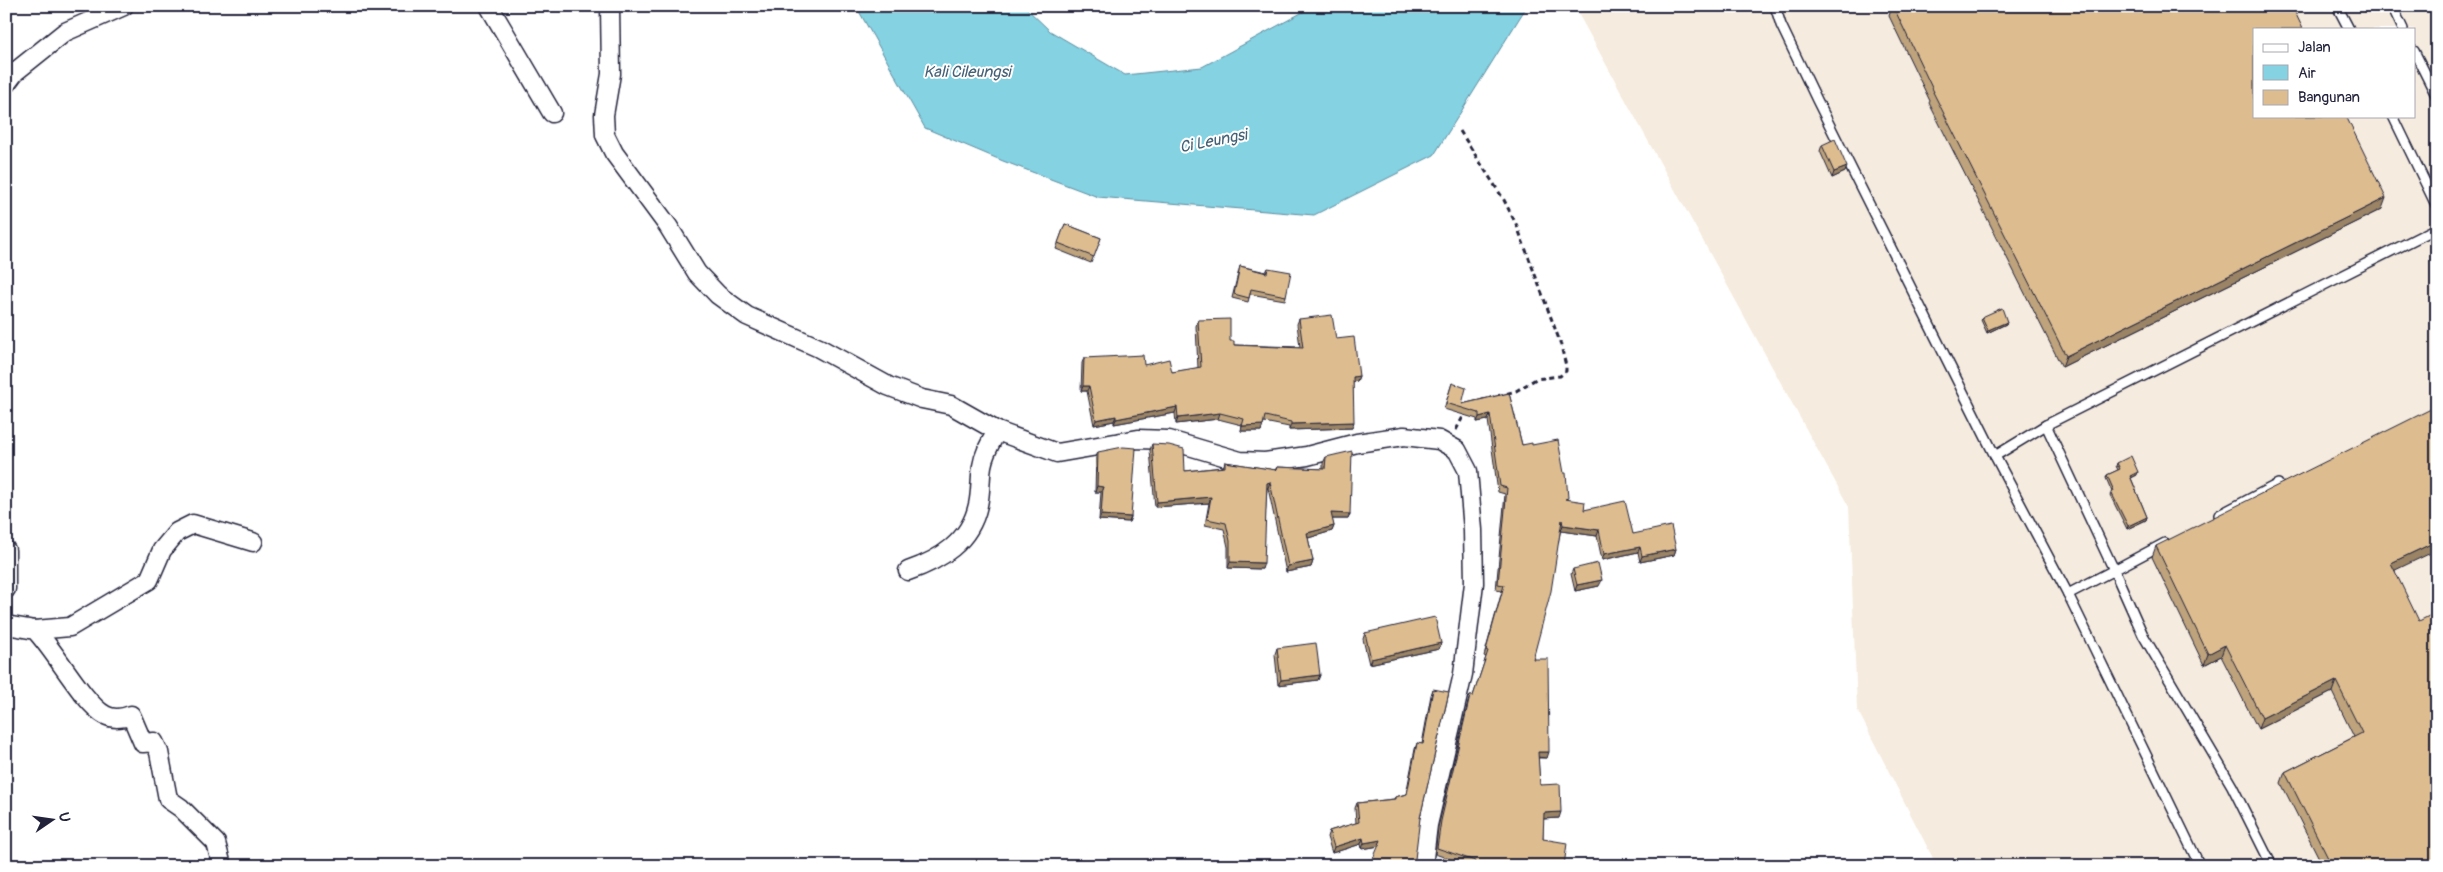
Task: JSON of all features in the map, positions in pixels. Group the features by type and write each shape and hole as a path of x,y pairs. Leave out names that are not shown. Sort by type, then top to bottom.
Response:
{"street":[{"path":"6,84 15,72 65,32 124,6"},
{"path":"489,6 552,113"},
{"path":"610,6 611,74 604,114 605,135 624,169 668,226 697,273 718,295 747,316 819,348 888,386 922,399 951,405 997,431 1056,453 1138,438 1169,440 1240,460 1265,462 1307,456 1357,443 1404,436 1429,438 1448,443 1458,450 1468,471 1473,530 1474,583 1463,674 1428,825 1423,866"},
{"path":"908,571 943,556 954,546 968,528 977,508 985,455 997,431"},
{"path":"6,625 35,630 70,627 149,580 162,550 177,532 192,524 253,542"},
{"path":"6,550 6,589"},
{"path":"35,630 87,698 104,715 121,719 132,715 143,743 154,742 159,752 168,799 181,808 216,843 222,866"}],"lane":[{"path":"1775,6 1781,25 1817,100 1995,456 2068,594 2200,866"},
{"path":"2337,6 2348,28"},
{"path":"2392,6 2403,28"},
{"path":"2416,55 2437,97"},
{"path":"2394,118 2437,207"},
{"path":"1995,456 2046,426 2437,228"},
{"path":"2046,426 2143,634 2232,786 2272,866"},
{"path":"2209,520 2278,484"},
{"path":"2068,594 2175,538"}],"path":[{"path":"1448,443 1469,406 1479,399 1516,391 1536,379 1560,376 1566,370 1560,342 1517,226 1504,200 1460,131"}],"shaded area":[{"path":"1581,6 2437,6 2437,866 1937,866 1857,709 1849,507 1579,15"}],"water":[{"path":"856,6 1024,6 1050,31 1125,75 1202,67 1314,6 1527,6 1434,155 1314,215 1098,197 1003,161 925,128"}],"building":[{"path":"1893,6 2292,6 2303,28 2253,28 2253,118 2347,118 2386,198 2066,356"},
{"path":"1835,139 1847,167 1834,172 1822,145"},
{"path":"1065,224 1101,238 1094,257 1058,243"},
{"path":"1240,266 1267,273 1268,268 1291,272 1286,296 1251,289 1249,298 1234,294"},
{"path":"2002,308 2007,322 1988,330 1982,317"},
{"path":"1332,315 1336,339 1354,337 1359,376 1353,377 1354,422 1291,424 1291,422 1265,416 1263,425 1242,426 1244,419 1220,413 1178,418 1177,407 1116,419 1116,416 1096,420 1089,386 1083,386 1084,358 1143,355 1144,365 1169,359 1172,372 1201,367 1198,320 1230,319 1230,341 1234,341 1234,345 1303,348 1299,319"},
{"path":"1452,383 1466,388 1462,404 1509,393 1522,445 1558,440 1564,473 1566,473 1568,498 1565,499 1585,502 1584,510 1625,501 1633,534 1671,526 1676,549 1642,556 1640,547 1604,554 1599,530 1563,525 1562,520 1551,591 1533,659 1548,659 1549,752 1538,752 1540,785 1560,784 1561,812 1544,813 1543,839 1567,843 1564,866 1474,866 1475,861 1437,848 1441,821 1470,696 1473,696 1488,651 1486,650 1504,585 1498,584 1507,488 1500,486 1490,414 1479,417 1479,413 1446,403"},
{"path":"2437,406 2437,541 2391,563 2419,621 2437,612 2437,866 2332,866 2285,772 2362,733 2336,681 2262,718 2225,645 2208,654 2156,546"},
{"path":"1152,444 1169,445 1184,449 1185,471 1225,467 1225,462 1276,470 1277,467 1325,469 1326,457 1352,451 1350,514 1331,513 1334,526 1307,533 1313,561 1288,566 1270,482 1267,483 1264,563 1230,562 1230,541 1226,523 1207,519 1211,497 1157,502"},
{"path":"1123,447 1136,448 1131,517 1101,515 1103,487 1097,486 1098,452"},
{"path":"2131,456 2138,472 2130,476 2147,517 2128,526 2111,492 2114,491 2107,475 2120,469 2117,463"},
{"path":"1598,563 1602,580 1577,585 1573,569"},
{"path":"1435,617 1441,643 1371,659 1365,633"},
{"path":"1316,643 1320,675 1281,680 1277,648"},
{"path":"1433,689 1449,692 1420,818 1415,859 1417,866 1370,866 1381,840 1364,843 1363,838 1334,847 1329,831 1359,822 1357,803 1395,799 1395,797 1407,794 1417,743 1423,744"}],"water label":[{"name":"Kali Cileungsi","path":"967,71"},
{"name":"Ci Leungsi","path":"1213,140"}]}
